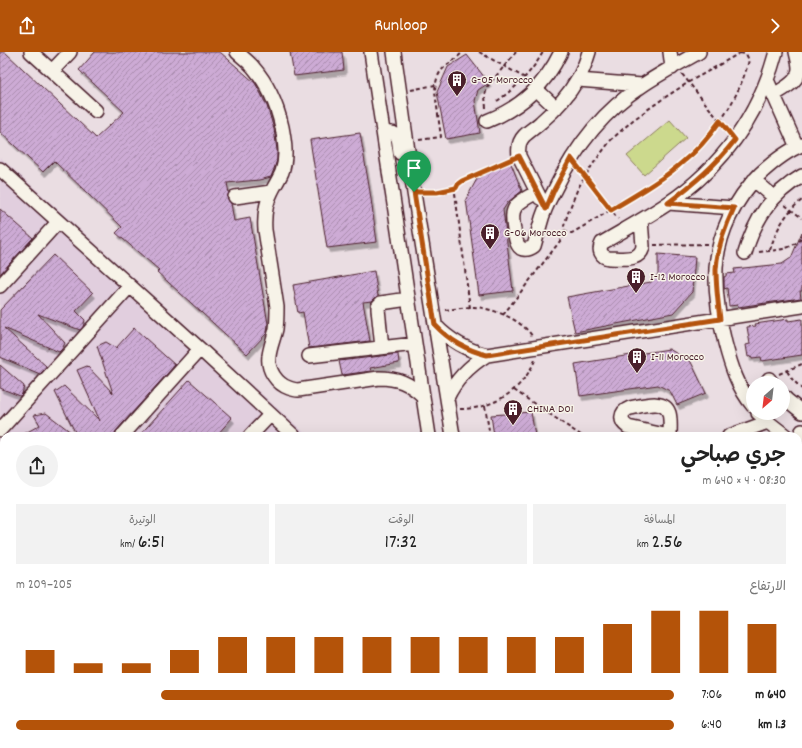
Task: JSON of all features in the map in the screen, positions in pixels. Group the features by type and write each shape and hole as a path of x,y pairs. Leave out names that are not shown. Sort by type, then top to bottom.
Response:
{"street":[{"path":"31,52 96,111"},
{"path":"52,71 70,52"},
{"path":"237,52 261,77 275,102 280,116 285,141 285,158 281,174 267,201 264,220 277,307 276,328 268,358 270,368 274,376 280,384 298,390 379,378 391,378 410,385 423,396"},
{"path":"371,52 428,432"},
{"path":"394,52 414,192 452,432"},
{"path":"487,121 509,111 528,97 552,70 561,52"},
{"path":"546,209 519,156 519,145 524,136 541,123 571,90 578,80 589,52"},
{"path":"670,52 673,67"},
{"path":"537,192 520,202 514,210 513,215 518,245 520,248 528,250 534,246 546,209 571,158 598,124 642,85 699,52"},
{"path":"641,220 643,249 640,254 634,258 609,258 602,256 600,246 602,243 668,203 701,177 726,151 749,119 767,80 776,52"},
{"path":"774,95 792,82 798,75 799,66 796,52"},
{"path":"578,80 642,85"},
{"path":"746,397 734,374 726,348 720,319 716,286 716,268 724,231 734,208 754,180 774,162 799,146 767,80"},
{"path":"538,87 556,108"},
{"path":"384,138 388,133 395,134 398,137 400,154 404,168 414,192"},
{"path":"0,169 290,432"},
{"path":"745,253 749,241 766,207 785,187 802,176"},
{"path":"754,180 774,197"},
{"path":"235,197 271,192"},
{"path":"668,203 734,208"},
{"path":"0,286 58,222"},
{"path":"0,430 130,286"},
{"path":"382,348 378,306 381,303 408,299"},
{"path":"447,398 451,389 463,373 478,360 487,355 802,306"},
{"path":"435,325 458,345 487,355"},
{"path":"309,356 415,344"},
{"path":"126,432 200,349"},
{"path":"790,402 802,412"},
{"path":"254,432 270,414"},
{"path":"737,432 759,420"},
{"path":"766,420 781,432"}],"path":[{"path":"407,142 441,137 435,85 438,75 442,69 463,52"},
{"path":"479,52 538,87"},
{"path":"487,121 485,91 516,52"},
{"path":"497,101 525,78 543,52"},
{"path":"740,53 747,53 749,60 740,86 720,121 698,148 678,167 660,180 572,233 567,232 564,230 564,226 572,200 602,152 622,130 633,120 689,82 740,53"},
{"path":"673,67 689,82 735,140"},
{"path":"400,92 435,85"},
{"path":"486,108 491,104"},
{"path":"470,308 455,198 456,188 462,181 519,156"},
{"path":"571,158 626,229"},
{"path":"414,192 437,192 456,188"},
{"path":"774,197 802,218"},
{"path":"770,250 778,228 791,210 802,200"},
{"path":"503,315 567,232"},
{"path":"745,253 787,248 802,238"},
{"path":"643,246 721,243"},
{"path":"779,376 802,364"},
{"path":"787,371 802,389"},
{"path":"514,390 576,432"},
{"path":"485,406 489,432"}],"shaded area":[{"path":"0,157 304,432 0,432"}],"green space":[{"path":"670,120 686,138 644,175 627,156"}],"building":[{"path":"0,52 5,52 96,138 124,112 79,70 95,52 220,52 255,83 267,106 274,129 277,160 271,177 259,180 227,183 229,193 227,198 231,203 234,221 250,218 268,324 267,333 247,354 157,272 159,270 116,233 122,227 54,161 43,172 0,132"},
{"path":"290,52 342,52 344,70 294,76"},
{"name":"G-05 Morocco","path":"467,55 489,83 478,90 475,101 480,133 446,139 437,92 448,67"},
{"path":"360,133 377,242 327,248 310,140"},
{"name":"G-06 Morocco","path":"510,161 522,191 508,202 503,210 513,291 479,295 466,199 478,177"},
{"path":"0,209 33,238 0,274"},
{"path":"802,232 801,298 738,307 738,305 729,306 727,288 724,289 724,277 726,274 735,273 734,269 782,264 791,258"},
{"name":"I-12 Morocco","path":"658,254 695,257 692,292 673,313 575,332 567,297 651,282 658,274"},
{"path":"53,255 93,293 76,311 85,320 83,327 80,330 38,314 65,343 59,352 4,328 46,366 40,374 0,357 0,310"},
{"path":"374,271 378,296 372,301 363,302 370,341 309,348 303,312 298,313 293,285"},
{"path":"788,319 788,321 802,319 802,355 762,361 761,357 748,357 746,345 750,344 747,327 756,326 755,324"},
{"path":"134,328 175,365 116,432 75,432 55,392 64,386 100,421 77,370 87,366 113,393 97,346 106,342 116,348"},
{"name":"I-11 Morocco","path":"669,349 691,362 706,393 677,405 670,391 658,385 580,396 575,364"},
{"path":"398,354 399,363 370,368 371,371 342,375 339,361"},
{"path":"0,365 24,386 20,396 0,388"},
{"path":"189,380 232,418 220,432 143,432"},
{"name":"CHINA D01","path":"531,412 534,432 493,432 491,415"},
{"path":"46,413 71,432 27,432 40,425 34,415"}],"place":[{"name":"G-05 Morocco","path":"457,97"},
{"name":"G-06 Morocco","path":"490,250"},
{"name":"I-12 Morocco","path":"636,294"},
{"name":"I-11 Morocco","path":"637,374"},
{"name":"CHINA D01","path":"513,426"}],"route":[{"path":"720,121 735,140 714,165 668,203 734,208 724,231 716,268 716,286 720,319 487,355 477,353 458,345 442,333 435,325 414,192 437,192 456,188 462,181 519,156 546,209 571,158 611,210 674,170 698,148 720,121"}]}
